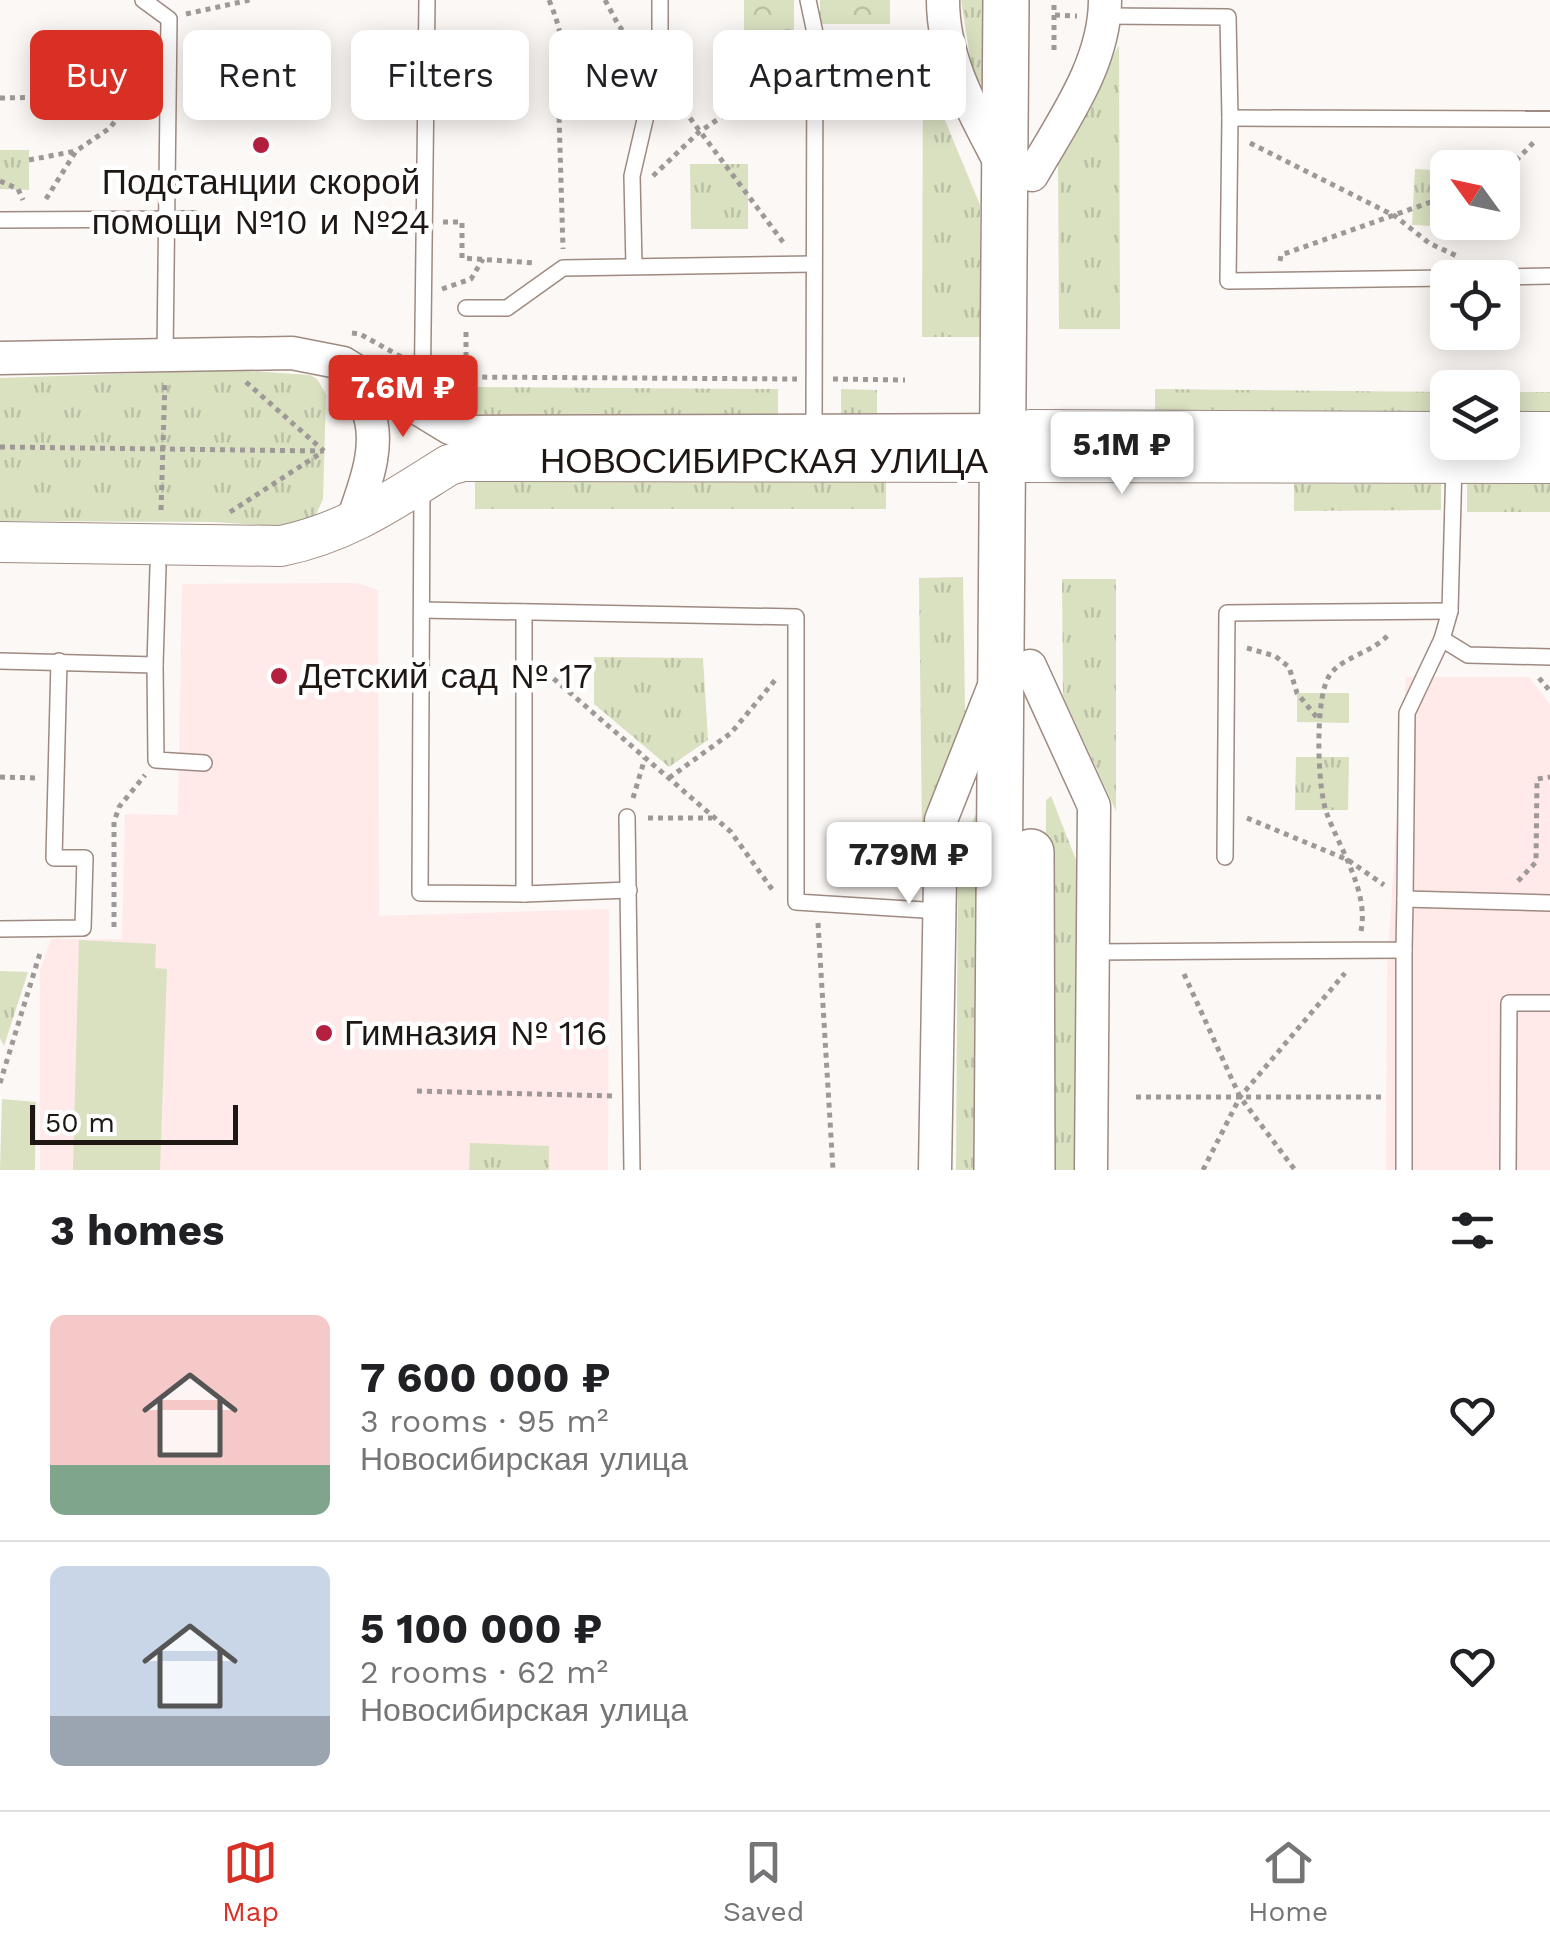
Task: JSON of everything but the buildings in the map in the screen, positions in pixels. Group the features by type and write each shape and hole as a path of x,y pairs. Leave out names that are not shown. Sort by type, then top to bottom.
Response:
{"main road":[{"path":"1006,0 1019,175"},
{"path":"997,1170 1016,667 1019,175 1032,0"},
{"path":"1016,667 1032,1170"}],"street":[{"path":"943,0 949,52 959,82 1019,175 1082,86 1096,52 1105,8"},
{"path":"344,348 369,410 372,440 368,478 351,526"},
{"name":"НОВОСИБИРСКАЯ УЛИЦА","path":"0,358 165,364 344,348 422,411 464,432 814,430 1017,446"},
{"path":"1520,432 1550,432"},
{"name":"НОВОСИБИРСКАЯ УЛИЦА","path":"0,542 281,546 351,526 449,465 464,461 1017,446 1430,448"},
{"name":"НОВОСИБИРСКАЯ УЛИЦА","path":"1520,459 1550,464"},
{"path":"936,1170 941,820 1016,667"},
{"path":"1016,667 1094,806 1092,1170"}],"lane":[{"path":"143,0 169,19 165,364"},
{"path":"422,411 427,0"},
{"path":"660,0 660,30"},
{"path":"808,0 814,30"},
{"path":"1236,0 1228,17 1228,281 1430,278"},
{"path":"1105,8 1228,17"},
{"path":"1230,124 1550,118"},
{"path":"634,266 632,176 645,120"},
{"path":"812,120 807,264 815,380 814,430"},
{"path":"0,220 195,219"},
{"path":"466,308 507,308 564,268 807,264"},
{"path":"1520,277 1550,276"},
{"path":"1404,1170 1407,713 1442,639 1450,611 1450,460"},
{"path":"422,482 420,893 628,890"},
{"path":"158,566 156,760 204,763"},
{"path":"422,610 796,617 796,902 940,912"},
{"path":"1225,857 1226,613 1450,611"},
{"path":"524,612 524,894"},
{"path":"1442,639 1468,656 1550,657"},
{"path":"0,660 155,665"},
{"path":"0,929 83,928 85,858 54,858 59,662"},
{"path":"627,818 632,1170"},
{"path":"1404,899 1550,903"},
{"path":"1092,952 1404,950"},
{"path":"1508,1170 1509,1004 1550,1003"}],"path":[{"path":"208,8 214,0"},
{"path":"169,19 250,0"},
{"path":"426,222 462,222 462,258 523,260 564,268 558,113 558,81 564,58 562,32 549,0"},
{"path":"605,0 622,30"},
{"path":"1054,0 1054,50"},
{"path":"163,81 169,78"},
{"path":"0,98 30,98"},
{"path":"30,160 76,151 116,120"},
{"path":"690,120 807,264"},
{"path":"632,195 698,132 716,120"},
{"path":"1230,124 1265,152 1395,216 1430,242 1465,260"},
{"path":"1520,157 1539,138"},
{"path":"32,220 76,151"},
{"path":"0,181 18,189 32,220"},
{"path":"1274,280 1281,255 1430,203"},
{"path":"424,294 470,279 484,259"},
{"path":"466,308 466,377"},
{"path":"344,348 360,334 398,356 466,377 905,380"},
{"path":"161,522 165,364"},
{"path":"246,382 324,451"},
{"path":"0,448 324,451"},
{"path":"214,522 324,451"},
{"path":"1320,757 1321,693 1330,673 1378,648 1391,632 1393,612"},
{"path":"1226,642 1275,656 1289,667 1297,693 1321,723"},
{"path":"524,654 732,832 777,897 796,902"},
{"path":"669,778 731,733 796,654"},
{"path":"645,758 627,818 715,818"},
{"path":"114,928 114,822 119,807 156,760"},
{"path":"0,777 56,778"},
{"path":"1498,902 1536,862 1537,779 1550,777"},
{"path":"1226,809 1348,860 1404,899"},
{"path":"817,903 832,1170"},
{"path":"0,1082 48,928"},
{"path":"1174,952 1240,1097 1295,1170"},
{"path":"0,1050 5,1062"},
{"path":"416,1092 631,1097"},
{"path":"1136,1097 1404,1097"}],"shaded area":[{"name":"Гимназия № 116","path":"357,583 378,590 379,916 609,909 608,1170 40,1170 40,970 51,939 122,939 125,814 178,815 182,584"},
{"path":"1406,677 1529,677 1550,704 1550,1170 1386,1170 1387,969"}],"green space":[{"path":"744,0 794,0 794,30 744,30"},
{"path":"820,0 890,0 890,24 820,24"},
{"path":"961,0 982,0 982,84 973,76"},
{"path":"1119,45 1120,329 1059,329 1058,161"},
{"path":"923,120 945,120 980,205 980,337 922,337"},
{"path":"0,150 29,150 29,190 0,189"},
{"path":"690,164 748,164 748,229 691,229"},
{"path":"1415,169 1430,170 1430,226 1412,225"},
{"path":"233,370 310,375 326,394 323,499 314,519 291,527 214,522 0,521 0,378"},
{"path":"474,387 778,389 778,416 474,415"},
{"path":"841,389 877,390 877,417 841,417"},
{"path":"1155,389 1430,392 1430,420 1155,413"},
{"path":"1520,392 1550,392 1550,420 1520,420"},
{"path":"475,475 886,475 886,509 475,509"},
{"path":"1294,484 1441,484 1441,510 1294,511"},
{"path":"1467,484 1550,484 1550,512 1467,512"},
{"path":"963,577 965,712 922,834 919,578"},
{"path":"1062,579 1116,579 1116,811 1063,696"},
{"path":"594,657 703,658 708,740 669,767 594,704"},
{"path":"1297,693 1349,693 1349,723 1297,722"},
{"path":"1296,757 1349,757 1348,810 1295,810"},
{"path":"1051,796 1076,860 1077,1170 1045,1170 1046,800"},
{"path":"982,801 982,1170 956,1170 958,852"},
{"path":"79,940 156,944 155,968 167,969 160,1170 73,1170"},
{"path":"0,971 28,972 4,1046 0,1038"},
{"path":"2,1099 36,1102 35,1170 0,1170"},
{"path":"470,1143 549,1146 549,1170 469,1170"}],"place":[{"name":"Подстанции скорой помощи №10 и №24","path":"261,145"},
{"name":"Детский сад № 17","path":"279,676"},
{"name":"Гимназия № 116","path":"324,1033"}]}
